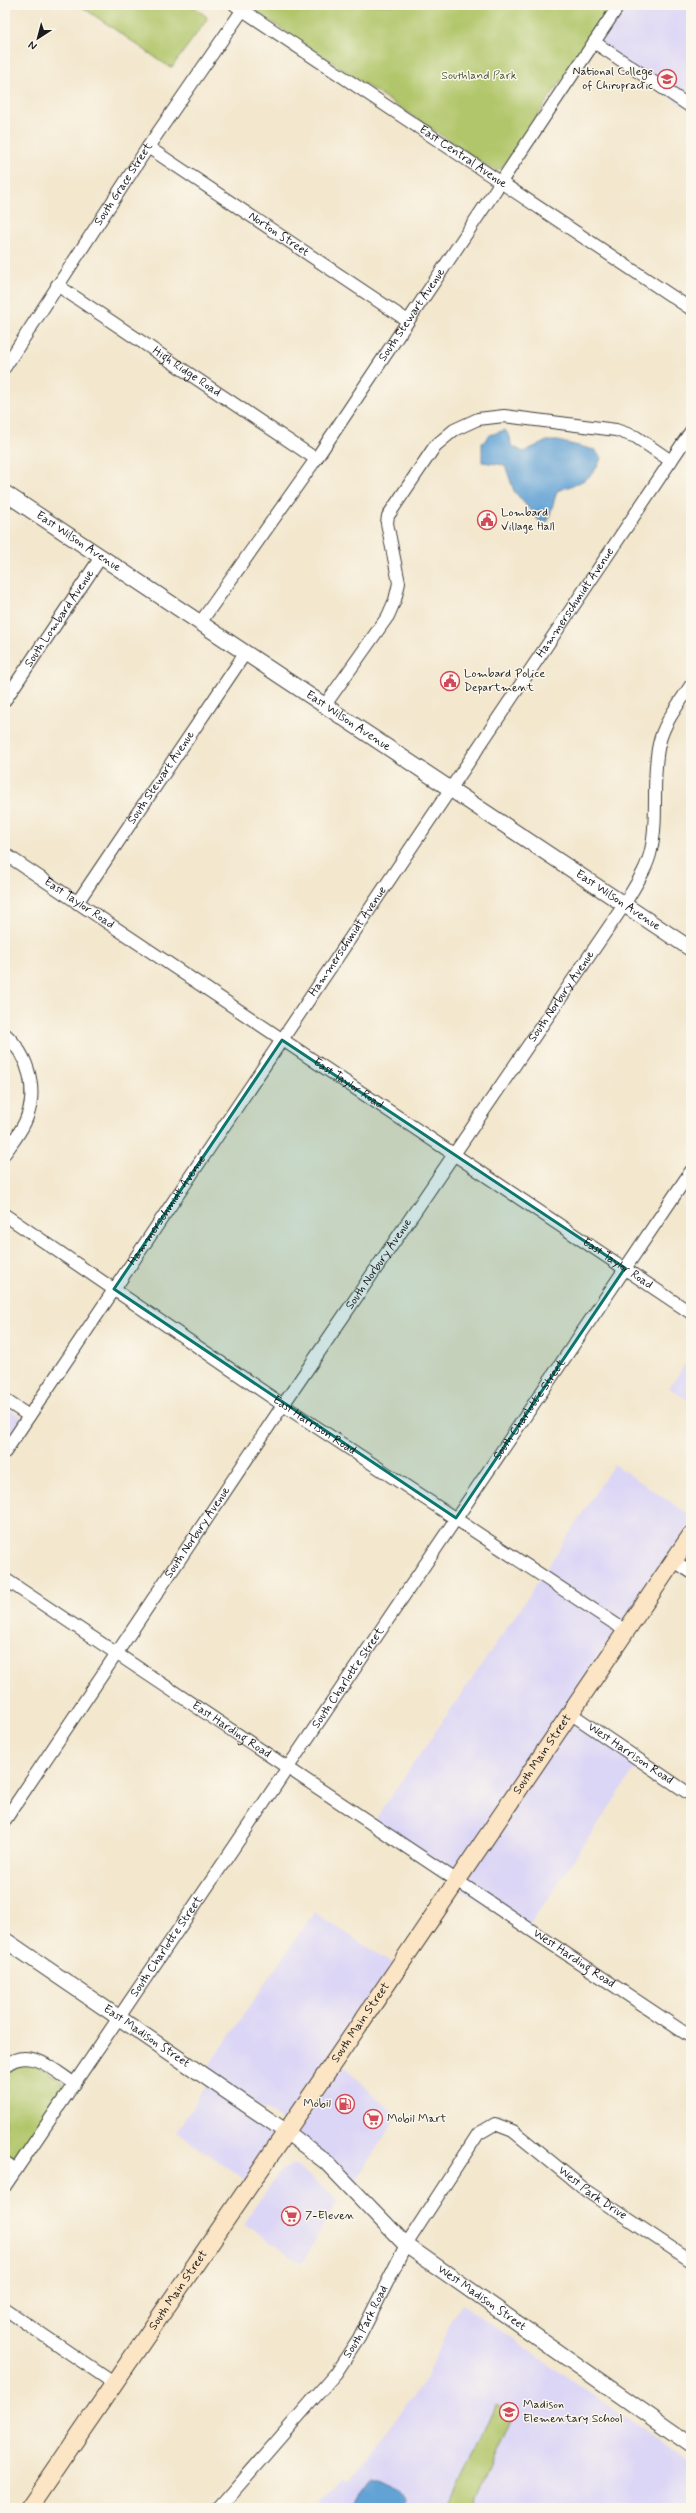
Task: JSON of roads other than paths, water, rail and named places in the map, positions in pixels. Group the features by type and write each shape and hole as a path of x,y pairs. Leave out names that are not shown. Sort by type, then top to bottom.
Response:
{"main road":[{"name":"South Main Street","path":"29,2508 288,2133 456,1881 691,1535"}],"street":[{"name":"South Stewart Avenue","path":"200,623 316,459 619,5"},
{"name":"South Grace Street","path":"5,367 57,285 242,7"},
{"name":"East Central Avenue","path":"242,7 500,183 691,309"},
{"path":"594,42 691,106"},
{"name":"Norton Street","path":"148,147 408,321"},
{"name":"High Ridge Road","path":"57,285 316,459"},
{"path":"325,705 388,616 395,600 399,583 387,523 388,516 434,446 454,430 478,419 504,416 600,427 629,434 671,461"},
{"name":"Hammerschmidt Avenue","path":"5,1452 691,431"},
{"name":"East Wilson Avenue","path":"5,493 691,949"},
{"name":"South Lombard Avenue","path":"5,700 101,557"},
{"name":"South Stewart Avenue","path":"77,903 246,652"},
{"name":"South Norbury Avenue","path":"5,1820 284,1405 624,905 646,866 651,851 655,773 659,743 666,725 691,685"},
{"name":"East Taylor Road","path":"5,854 691,1313"},
{"path":"5,1034 22,1055 30,1076 32,1091 29,1112 25,1122 5,1153"},
{"name":"South Charlotte Street","path":"5,2186 691,1171"},
{"name":"East Harrison Road","path":"5,1215 284,1405 626,1631"},
{"path":"5,1400 29,1416"},
{"path":"674,1560 691,1572"},
{"name":"East Harding Road","path":"5,1579 456,1881"},
{"name":"West Harrison Road","path":"570,1713 691,1795"},
{"name":"West Harding Road","path":"456,1881 691,2037"},
{"name":"East Madison Street","path":"5,1940 288,2133"},
{"path":"5,2066 23,2058 37,2059 75,2084"},
{"name":"South Park Road","path":"220,2508 336,2373 359,2338 406,2245 478,2134 495,2124"},
{"name":"West Park Drive","path":"495,2124 513,2131 588,2192 691,2261"},
{"name":"West Madison Street","path":"288,2133 326,2162 406,2245 691,2444"},
{"path":"5,2162 16,2170"},
{"path":"5,2309 115,2384"}],"water":[{"path":"505,430 510,437 511,445 523,452 547,441 558,441 595,450 601,458 594,472 584,480 557,491 548,521 540,522 514,491 505,465 482,462 482,443 490,435"},
{"path":"372,2476 387,2481 396,2487 405,2500 401,2508 348,2508"}],"place":[{"name":"National College of Chiropractic","path":"667,79"},
{"name":"Lombard Village Hall","path":"487,520"},
{"name":"Lombard Police Department","path":"450,681"},
{"name":"Mobil","path":"345,2104"},
{"name":"Mobil Mart","path":"373,2119"},
{"name":"7-Eleven","path":"291,2216"},
{"name":"Madison Elementary School","path":"509,2412"}],"park label":[{"name":"Southland Park","path":"479,76"}]}
